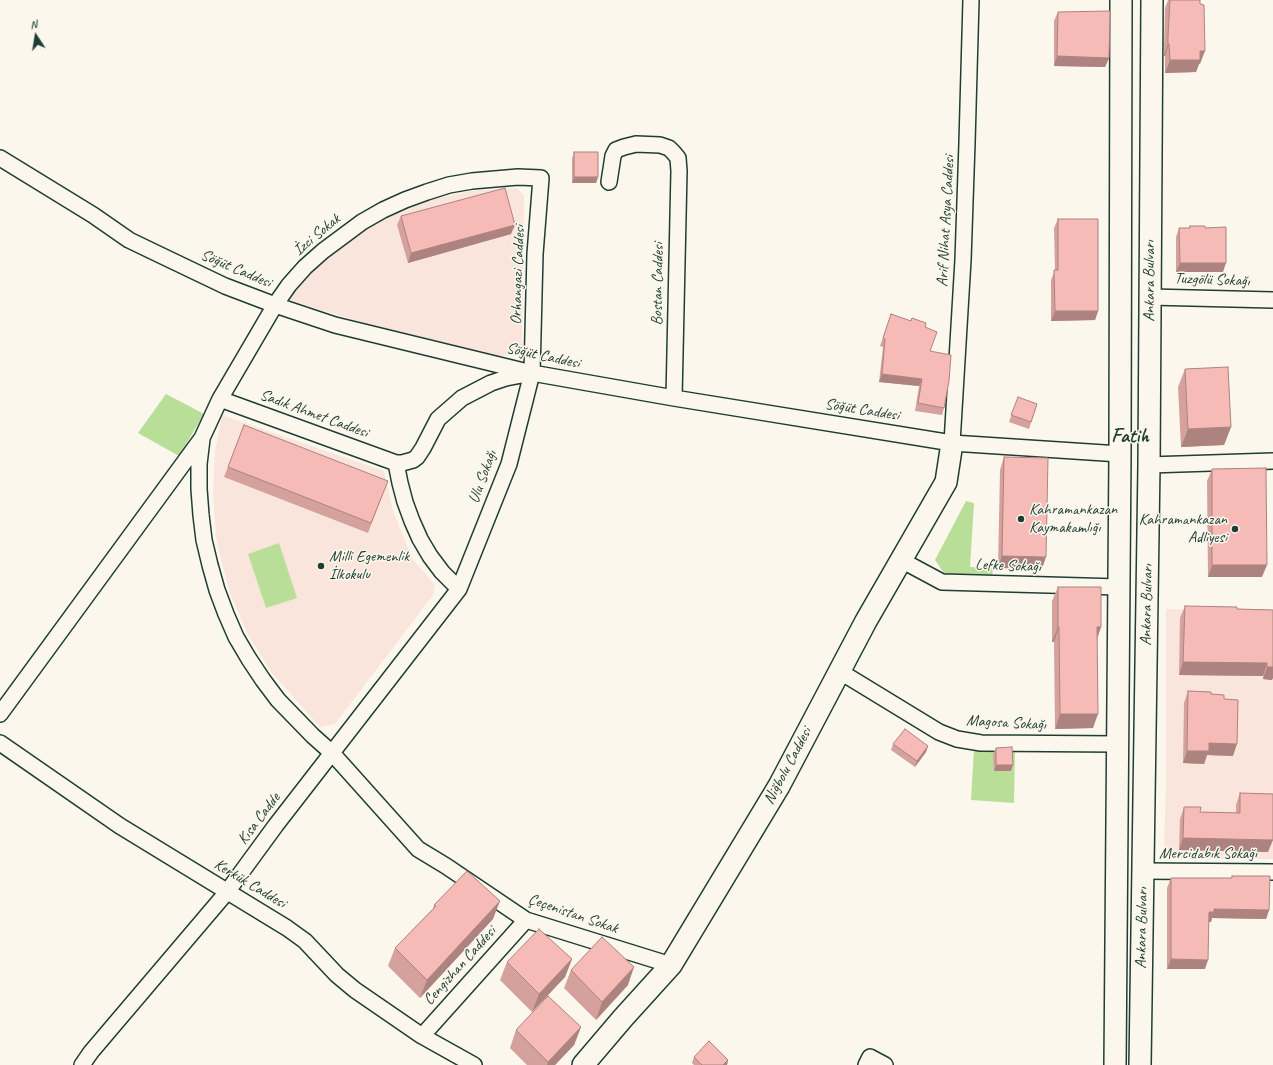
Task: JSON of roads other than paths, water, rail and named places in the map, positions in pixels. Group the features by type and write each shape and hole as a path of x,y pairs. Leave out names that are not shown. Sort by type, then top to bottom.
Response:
{"main road":[{"name":"Ankara Bulvarı","path":"1115,1065 1120,454 1121,0"},
{"name":"Ankara Bulvarı","path":"1140,1065 1149,465 1152,0"},
{"name":"Niğbolu Caddesi","path":"583,1065 623,1018 671,966 778,786 866,621 946,482 952,443"}],"street":[{"name":"Arif Nihat Asya Caddesi","path":"952,443 963,252 971,0"},
{"name":"Bostan Caddesi","path":"609,182 613,156 616,150 624,147 636,144 650,144 669,148 678,158 679,171 674,398"},
{"name":"Söğüt Caddesi","path":"0,158 93,215 129,240 225,286 335,325 532,373 674,398 952,443 1120,454"},
{"name":"İzci Sokak","path":"202,438 220,399 275,305 297,276 323,250 362,222 388,207 427,192 449,185 472,181 518,177 541,178"},
{"name":"Orhangazi Caddesi","path":"532,373 535,254 541,178"},
{"name":"Tuzgölü Sokağı","path":"1150,297 1273,300"},
{"path":"459,589 442,572 420,539 405,502 396,463 408,462 417,456 423,448 438,419 462,398 491,383 506,378 532,373"},
{"name":"Ulu Sokağı","path":"459,589 509,464 532,373"},
{"name":"Sadık Ahmet Caddesi","path":"220,399 396,463"},
{"path":"0,714 202,438"},
{"name":"Çeçenistan Sokak","path":"202,438 199,464 199,489 203,534 217,590 236,637 249,659 266,685 295,719 332,753 418,849 526,920 671,966"},
{"path":"1149,465 1273,461"},
{"name":"Lefke Sokağı","path":"901,560 942,582 1119,587"},
{"name":"Kısa Cadde","path":"82,1065 91,1052 227,892 276,825 459,589"},
{"name":"Magosa Sokağı","path":"840,671 939,732 957,739 981,743 1117,744"},
{"name":"Kerkük Caddesi","path":"0,743 120,826 287,928 305,941 337,975 355,990 422,1036 474,1065"},
{"name":"Mercidabık Sokağı","path":"1143,871 1273,872"},
{"name":"Cengizhan Caddesi","path":"422,1036 526,920"},
{"path":"866,1065 870,1057 885,1065"}],"place":[{"name":"Kahramankazan Kaymakamlığı","path":"1021,519"},
{"name":"Kahramankazan Adliyesi","path":"1235,529"},
{"name":"Milli Egemenlik İlkokulu","path":"321,566"}],"district":[{"name":"Fatih","path":"1130,437"}]}
